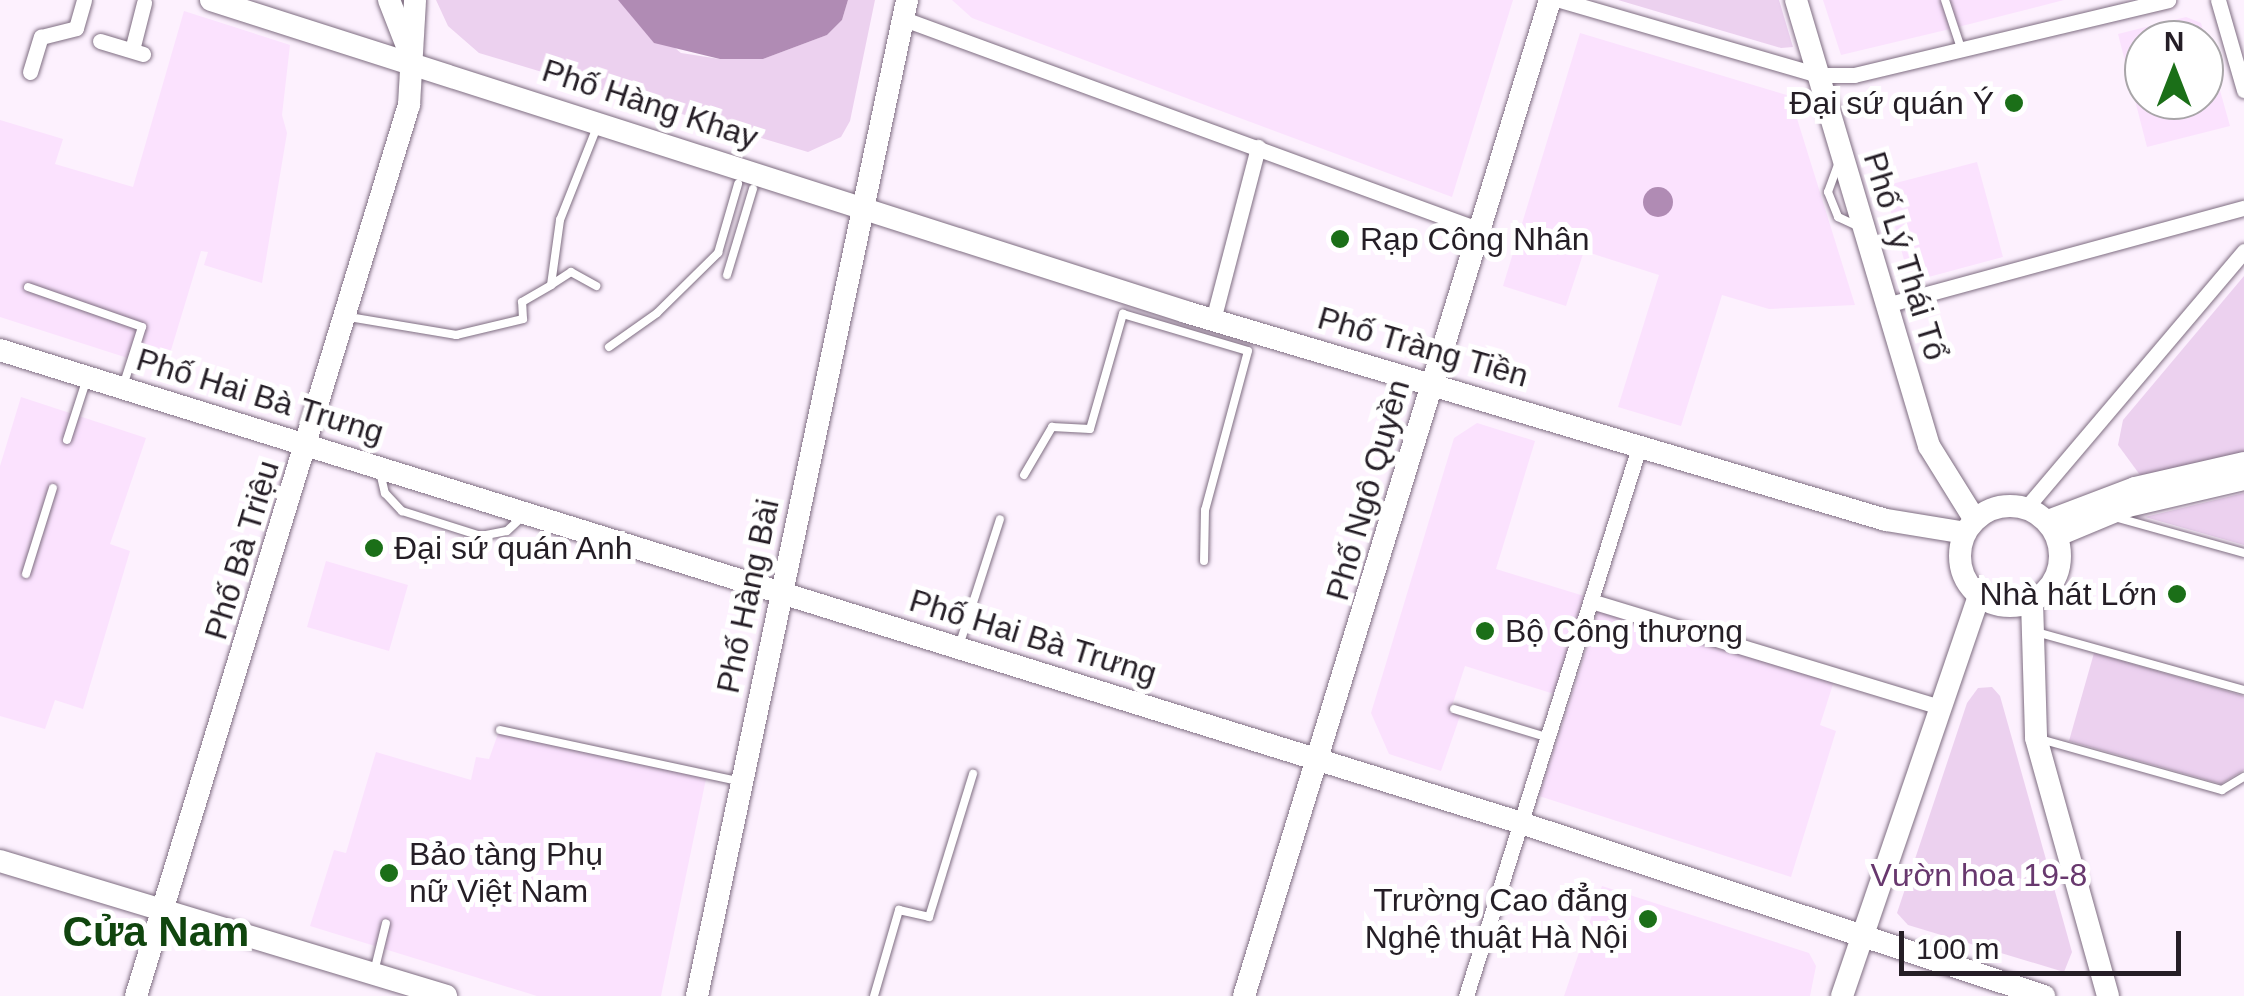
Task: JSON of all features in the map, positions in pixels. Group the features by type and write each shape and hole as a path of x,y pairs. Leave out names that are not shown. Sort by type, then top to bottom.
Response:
{"main road":[{"name":"Phố Hàng Khay","path":"210,0 866,210"},
{"path":"389,0 413,62"},
{"name":"Phố Bà Triệu","path":"136,996 349,316 409,105 415,0"},
{"name":"Phố Ngô Quyền","path":"1245,996 1550,0"},
{"name":"Phố Lý Thái Tổ","path":"1796,0 1929,446 1970,526"},
{"name":"Phố Hàng Bài","path":"698,996 906,10"},
{"name":"Phố Tràng Tiền","path":"866,210 1213,320 1886,520 1970,526"},
{"name":"Phố Hai Bà Trưng","path":"0,350 1521,823 2044,996"},
{"path":"2053,528 2134,488 2244,463"},
{"path":"2053,528 2244,479"},
{"path":"2002,507 2026,508 2053,528 2056,577 2032,601 2010,606 1979,595 1961,564 1970,526 2002,507"},
{"path":"1842,996 1979,595"},
{"path":"2032,601 2036,738 2108,996"},
{"path":"0,861 161,912 374,972 410,990 446,996"}],"street":[{"path":"30,72 41,37 76,28 84,0"},
{"path":"1560,0 1818,75 1854,75 2168,0"},
{"path":"2218,0 2244,90"},
{"path":"100,41 137,52 144,3"},
{"path":"906,10 1480,230"},
{"path":"1213,320 1258,147"},
{"path":"1886,305 2244,208"},
{"path":"2026,508 2244,251"},
{"path":"1466,996 1640,444"},
{"path":"1591,600 1938,706"}],"lane":[{"path":"1946,0 1962,49"},
{"path":"551,285 560,220 598,122"},
{"path":"609,346 657,313 718,253 738,184"},
{"path":"728,274 753,189"},
{"path":"349,316 474,334 523,319 522,302 571,272 596,286"},
{"path":"28,287 142,327 123,387"},
{"path":"1024,475 1052,427 1090,429 1123,314 1248,351 1205,510 1204,562"},
{"path":"68,440 87,376"},
{"path":"380,468 385,493 402,512 494,536 526,513"},
{"path":"26,574 53,488"},
{"path":"2099,514 2244,553"},
{"path":"958,648 1000,518"},
{"path":"2032,631 2244,690"},
{"path":"1454,709 1548,738"},
{"path":"500,730 742,782"},
{"path":"2036,738 2222,790 2244,777"},
{"path":"874,996 899,910 929,917 973,774"},
{"path":"374,972 386,923"}],"shaded area":[{"path":"618,0 848,0 842,20 827,35 763,59 720,59 654,43"},
{"path":"952,0 1513,0 1452,197 972,18"},
{"path":"1823,0 1941,0 1950,29 1841,55"},
{"path":"1950,0 2064,0 1958,27"},
{"path":"184,11 290,45 282,115 287,133 262,283 204,265 208,252 201,251 165,370 0,317 0,120 63,139 55,164 133,187"},
{"path":"2124,32 2124,57 2118,34"},
{"path":"1580,33 1790,96 1855,305 1769,309 1722,295 1681,426 1618,407 1659,275 1584,251 1566,306 1503,286"},
{"path":"2224,105 2230,126 2147,147 2140,120 2224,120"},
{"path":"1977,162 2003,257 1910,282 1884,186"},
{"path":"1658,187 1669,191 1673,202 1669,213 1658,217 1647,213 1643,202 1647,191"},
{"path":"21,397 146,438 110,544 130,551 83,709 55,700 45,729 0,716 0,466"},
{"name":"Bộ Công thương","path":"1477,423 1535,441 1496,569 1584,596 1554,694 1465,666 1450,712 1460,716 1441,771 1389,754 1371,713 1454,438"},
{"path":"326,561 408,585 389,651 307,627"},
{"path":"1599,609 1834,681 1820,725 1836,731 1791,877 1539,796"},
{"path":"499,731 707,774 661,996 537,996 310,926 334,850 346,853 376,752 471,780 476,757 489,759"},
{"name":"Trường Cao đẳng Nghệ thuật Hà Nội","path":"1602,886 1809,953 1816,966 1810,996 1564,996"}],"green space":[{"path":"436,0 618,0 681,53 720,59 763,59 827,35 842,20 848,0 875,0 850,121 841,137 808,152 479,53 448,26"},
{"path":"1618,0 1779,0 1793,47 1781,48"},
{"path":"2244,276 2244,456 2152,479 2140,475 2118,445 2123,420"},
{"path":"2244,493 2244,545 2145,517"},
{"path":"2094,653 2244,696 2244,770 2221,784 2069,741"},
{"name":"Vườn hoa 19-8","path":"1992,687 2000,696 2072,952 2064,972 1908,925 1897,913 1967,703 1978,688"}],"place":[{"name":"Đại sứ quán Ý","path":"2014,103"},
{"name":"Rạp Công Nhân","path":"1340,239"},
{"name":"Đại sứ quán Anh","path":"374,548"},
{"name":"Nhà hát Lớn","path":"2177,594"},
{"name":"Bộ Công thương","path":"1485,631"},
{"name":"Bảo tàng Phụ nữ Việt Nam","path":"389,873"},
{"name":"Trường Cao đẳng Nghệ thuật Hà Nội","path":"1648,919"}],"district":[{"name":"Cửa Nam","path":"156,932"}]}
